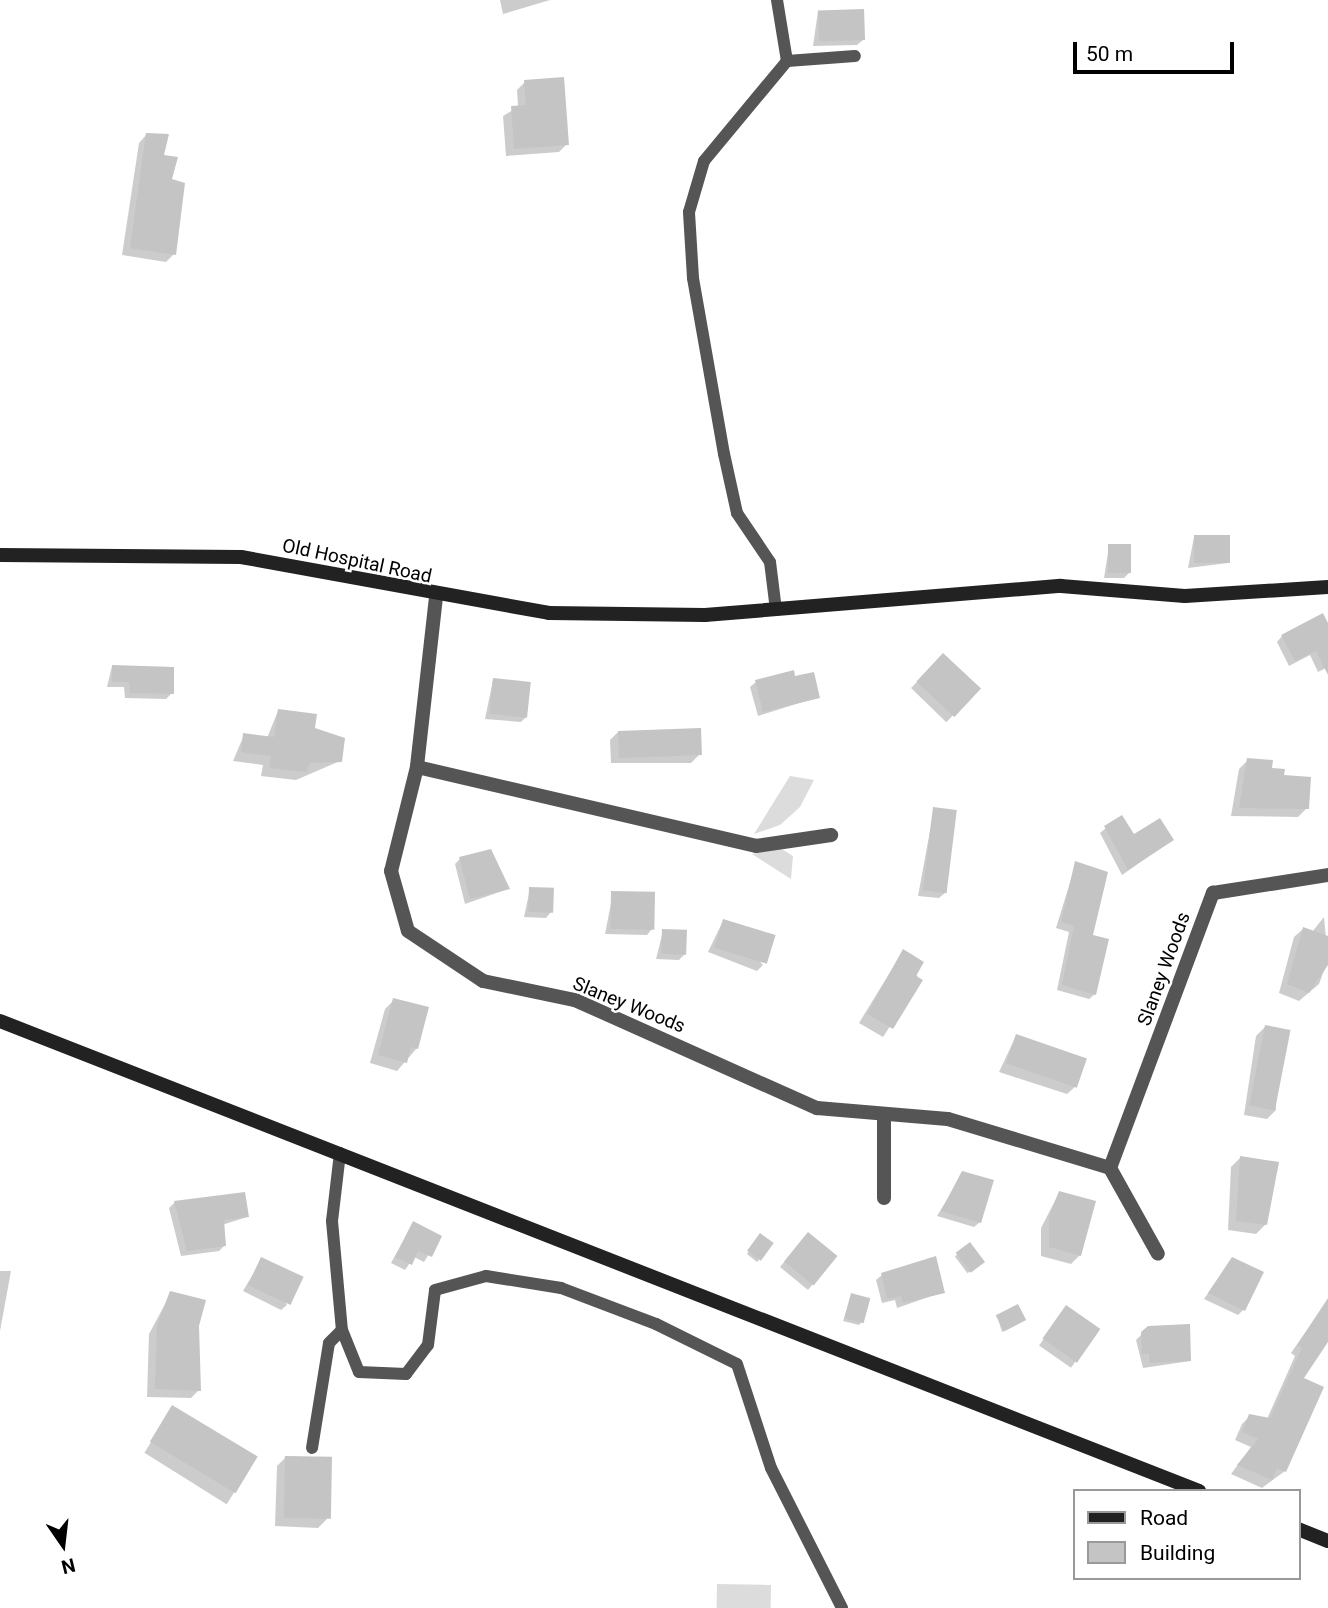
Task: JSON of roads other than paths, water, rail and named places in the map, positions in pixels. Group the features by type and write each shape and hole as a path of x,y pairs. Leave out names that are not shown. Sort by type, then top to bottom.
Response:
{"street":[{"name":"Old Hospital Road","path":"0,555 241,557 436,597 549,613 705,615 1061,586 1185,596 1328,587"},
{"name":"Slaney Woods","path":"436,597 417,767 391,871 395,904 408,931 443,959 483,981 575,1000 817,1108 884,1118 948,1119 1110,1168 1213,893 1328,875"},
{"path":"417,767 756,846 831,835"},
{"path":"0,1021 1194,1489"},
{"path":"884,1118 884,1198"},
{"path":"1110,1168 1158,1254"},
{"path":"1300,1530 1328,1541"}],"lane":[{"path":"777,0 787,61"},
{"path":"776,610 770,562 737,513 724,454 693,278 689,212 704,161 787,61 855,56"},
{"path":"340,1153 331,1221 342,1330 359,1372 406,1374 428,1345 435,1290 486,1276 561,1288 656,1324 737,1364 771,1468 842,1608"},
{"path":"312,1448 329,1343 342,1330"}]}
